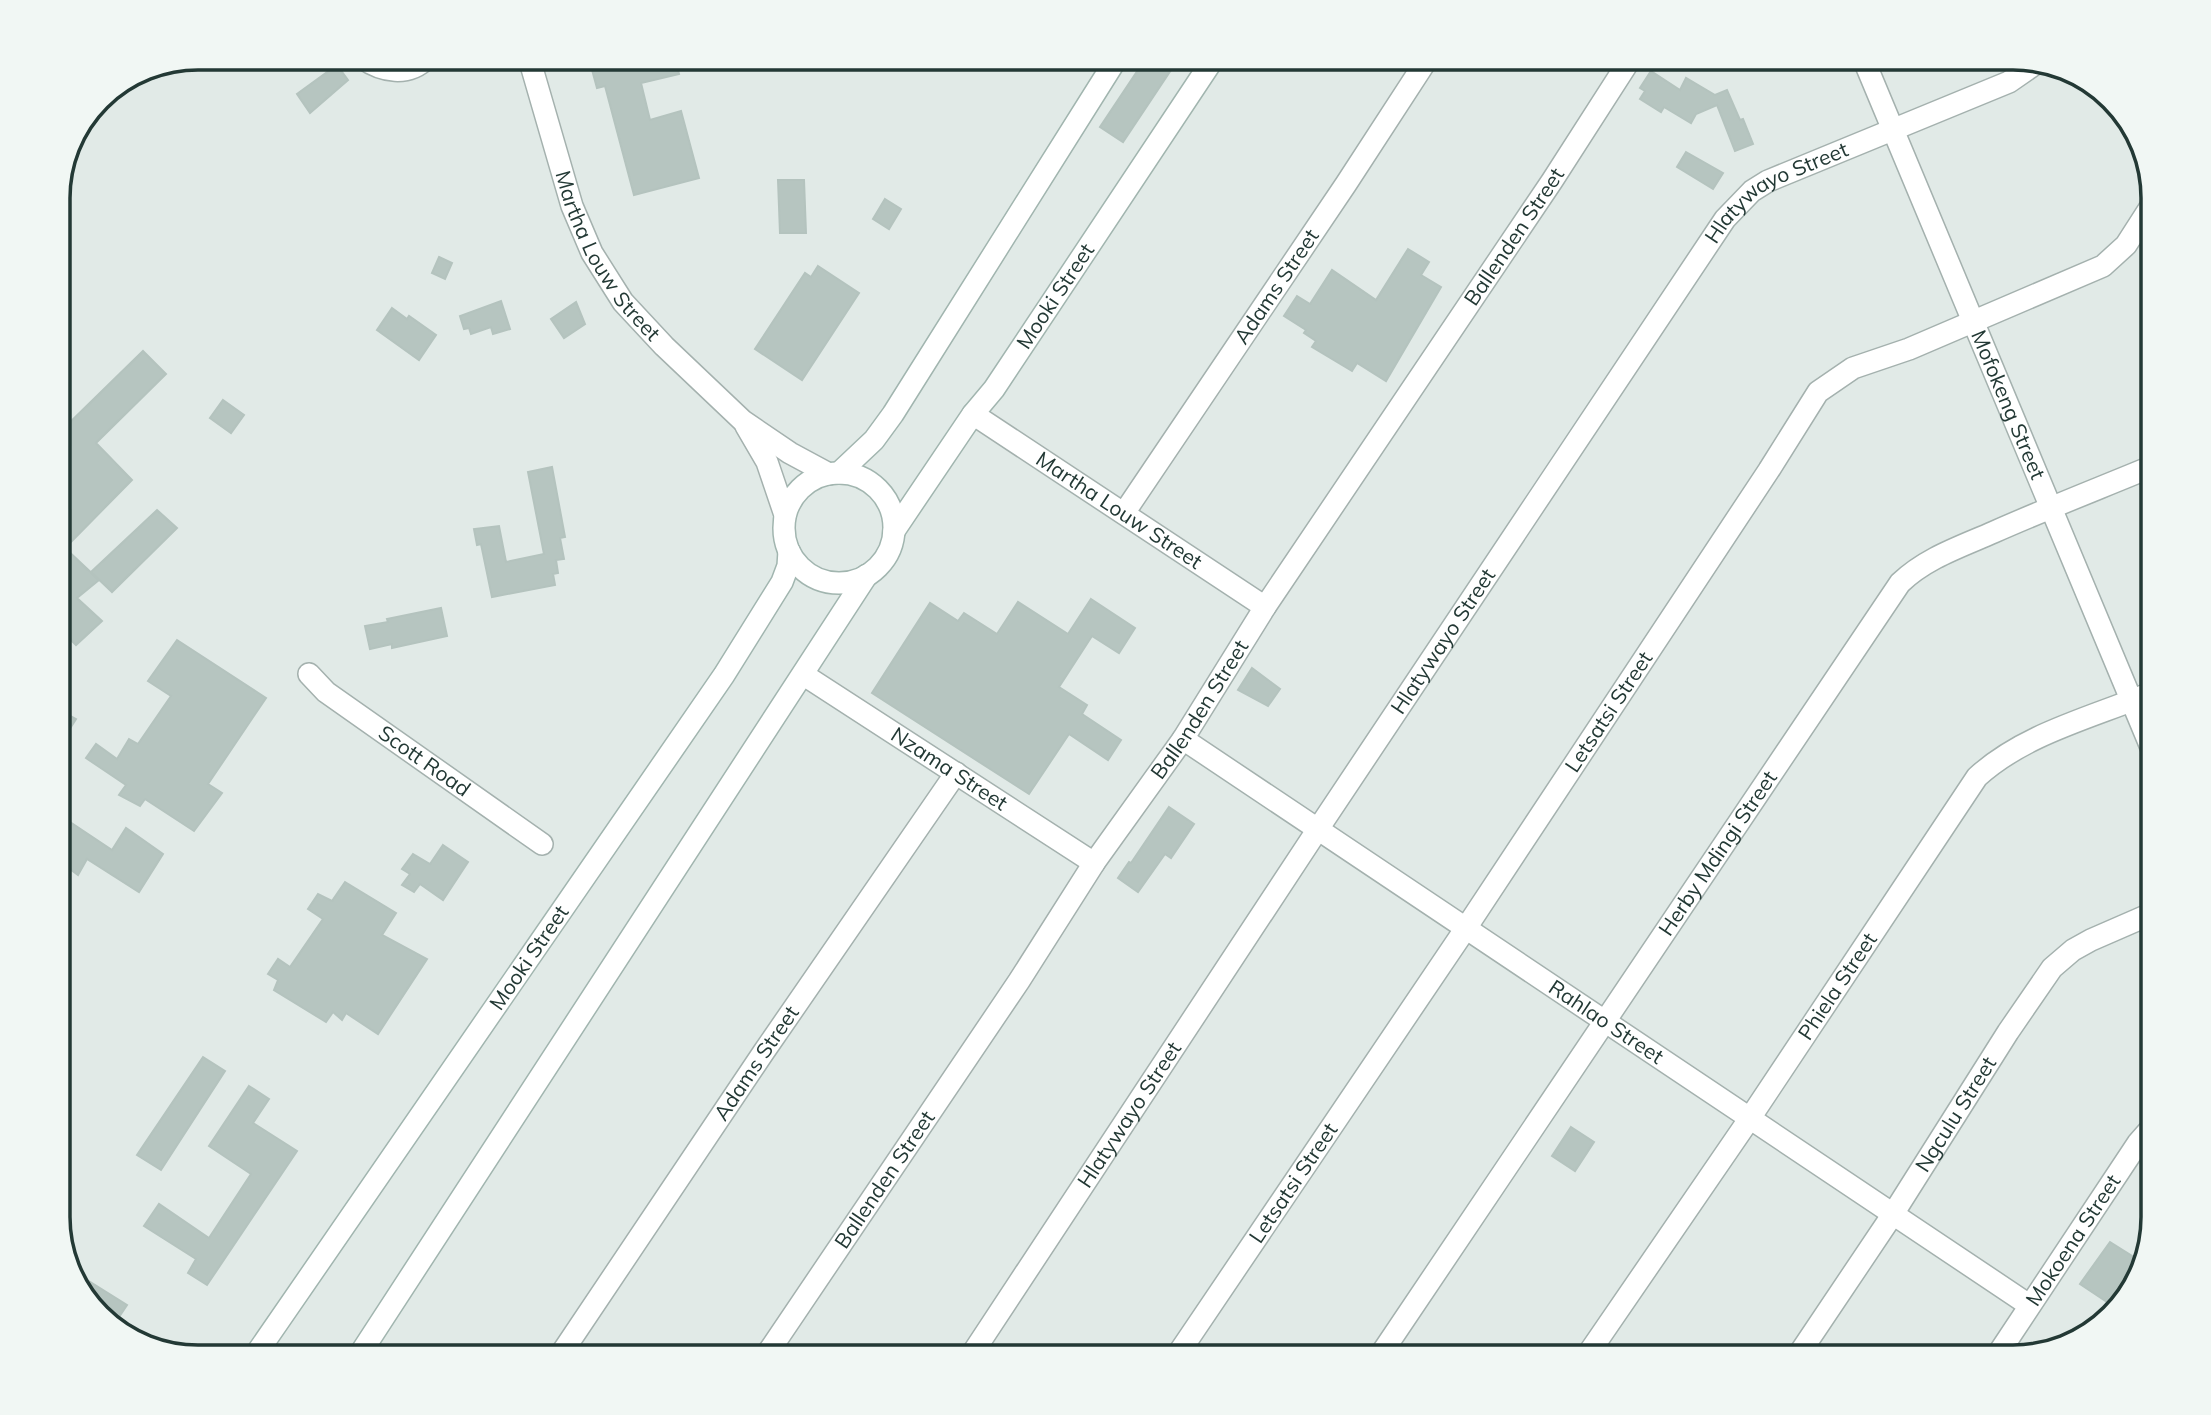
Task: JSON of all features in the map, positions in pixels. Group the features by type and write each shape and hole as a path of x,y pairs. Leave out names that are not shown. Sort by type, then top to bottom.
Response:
{"street":[{"name":"Martha Louw Street","path":"532,70 572,206 597,261 623,302 664,346 743,421 790,453 834,473"},
{"path":"834,473 874,440 893,414 1109,70"},
{"name":"Mooki Street","path":"894,531 973,414 994,389 1206,70"},
{"name":"Adams Street","path":"1124,513 1420,70"},
{"name":"Ballenden Street","path":"773,1345 1011,992 1094,863 1183,738 1265,607 1552,181 1622,70"},
{"name":"Mofokeng Street","path":"1868,70 2141,723"},
{"name":"Hlatywayo Street","path":"978,1345 1318,829 1726,219 1752,191 1769,181 2009,82 2025,71"},
{"name":"Letsatsi Street","path":"1184,1345 1466,928 1818,392 1853,368 1974,323 2103,266 2126,246 2141,222"},
{"name":"Martha Louw Street","path":"973,414 1265,607"},
{"name":"Martha Louw Street","path":"743,421 767,462 785,515"},
{"name":"Herby Mdingi Street","path":"1387,1345 1900,583 1917,567 2051,507 2141,471"},
{"path":"366,1345 867,575 880,563 889,548 894,531 892,513 877,488 854,475 834,473 814,479 801,488 791,500 785,515 784,535 789,551 796,563 817,579 842,583 867,575"},
{"name":"Mooki Street","path":"262,1345 724,675 782,582 788,566 789,551"},
{"name":"Scott Road","path":"309,674 326,692 542,844"},
{"name":"Nzama Street","path":"804,675 1094,863"},
{"name":"Phiela Street","path":"1594,1345 1750,1118 1977,777 1994,761 2019,748 2080,719 2141,697"},
{"name":"Rahlao Street","path":"1183,738 2029,1305"},
{"name":"Adams Street","path":"567,1345 763,1053 956,773"},
{"name":"Ngculu Street","path":"1805,1345 2052,968 2073,950 2091,940 2141,919"},
{"name":"Mokoena Street","path":"2004,1345 2141,1140"}],"building":[{"path":"330,70 341,70 348,80 310,113 297,94"},
{"path":"592,70 678,70 679,74 641,83 650,120 681,111 699,178 634,195 605,86 597,88"},
{"path":"1138,70 1171,70 1123,142 1100,127"},
{"path":"1651,71 1680,90 1686,78 1715,95 1727,90 1753,144 1735,151 1717,105 1696,114 1691,123 1664,107 1661,112 1640,99 1645,91 1640,88"},
{"path":"1686,152 1723,173 1713,189 1677,167"},
{"path":"778,180 804,180 806,233 780,233"},
{"path":"885,199 901,209 889,229 873,219"},
{"path":"1408,249 1429,262 1421,275 1441,287 1386,381 1357,363 1352,371 1312,347 1316,341 1304,333 1306,330 1284,316 1297,296 1310,304 1332,270 1376,300"},
{"path":"439,257 452,263 445,279 432,273"},
{"path":"818,266 859,293 802,380 755,349 805,273 811,277"},
{"path":"501,301 510,329 493,334 491,327 471,334 469,328 464,329 460,316"},
{"path":"576,302 585,324 564,338 551,319"},
{"path":"392,308 436,335 419,360 377,330"},
{"path":"143,351 166,374 96,443 132,480 70,543 70,422"},
{"path":"223,400 244,415 231,433 210,418"},
{"path":"552,467 565,537 560,538 564,559 556,560 558,573 553,574 555,585 492,597 481,544 477,545 474,529 499,526 506,562 544,554 528,472"},
{"path":"157,510 177,528 112,592 91,572"},
{"path":"70,553 99,580 77,598 102,621 76,645 70,639"},
{"path":"1091,599 1135,628 1119,653 1092,636 1059,687 1087,705 1082,714 1121,740 1108,760 1069,734 1029,794 872,693 930,603 958,621 964,613 997,634 1018,602 1068,634"},
{"path":"441,608 447,636 392,648 392,644 370,649 365,626"},
{"path":"177,640 266,698 208,784 222,793 194,831 145,799 140,806 119,795 126,785 86,758 96,744 117,759 129,739 138,744 171,696 148,681"},
{"path":"1252,668 1280,689 1268,706 1238,690"},
{"path":"70,716 76,719 70,728"},
{"path":"1169,807 1194,824 1171,858 1165,854 1138,892 1118,878"},
{"path":"70,822 112,850 126,828 163,854 139,892 87,859 78,875 70,869"},
{"path":"443,845 468,862 443,900 420,884 414,892 402,885 410,874 402,869 413,854 430,864"},
{"path":"345,882 396,913 382,935 427,959 378,1034 346,1013 342,1020 333,1012 326,1022 274,990 278,980 268,974 278,959 290,967 323,919 308,909 318,894 332,901"},
{"path":"203,1057 225,1071 161,1170 137,1155"},
{"path":"249,1086 269,1099 253,1123 297,1151 207,1285 188,1273 196,1259 144,1226 159,1204 209,1238 251,1174 209,1146"},
{"path":"1571,1127 1594,1142 1575,1171 1552,1156"},
{"path":"2110,1242 2134,1257 2120,1288 2108,1303 2080,1284"},
{"path":"86,1280 127,1305 119,1317 102,1302"}]}
